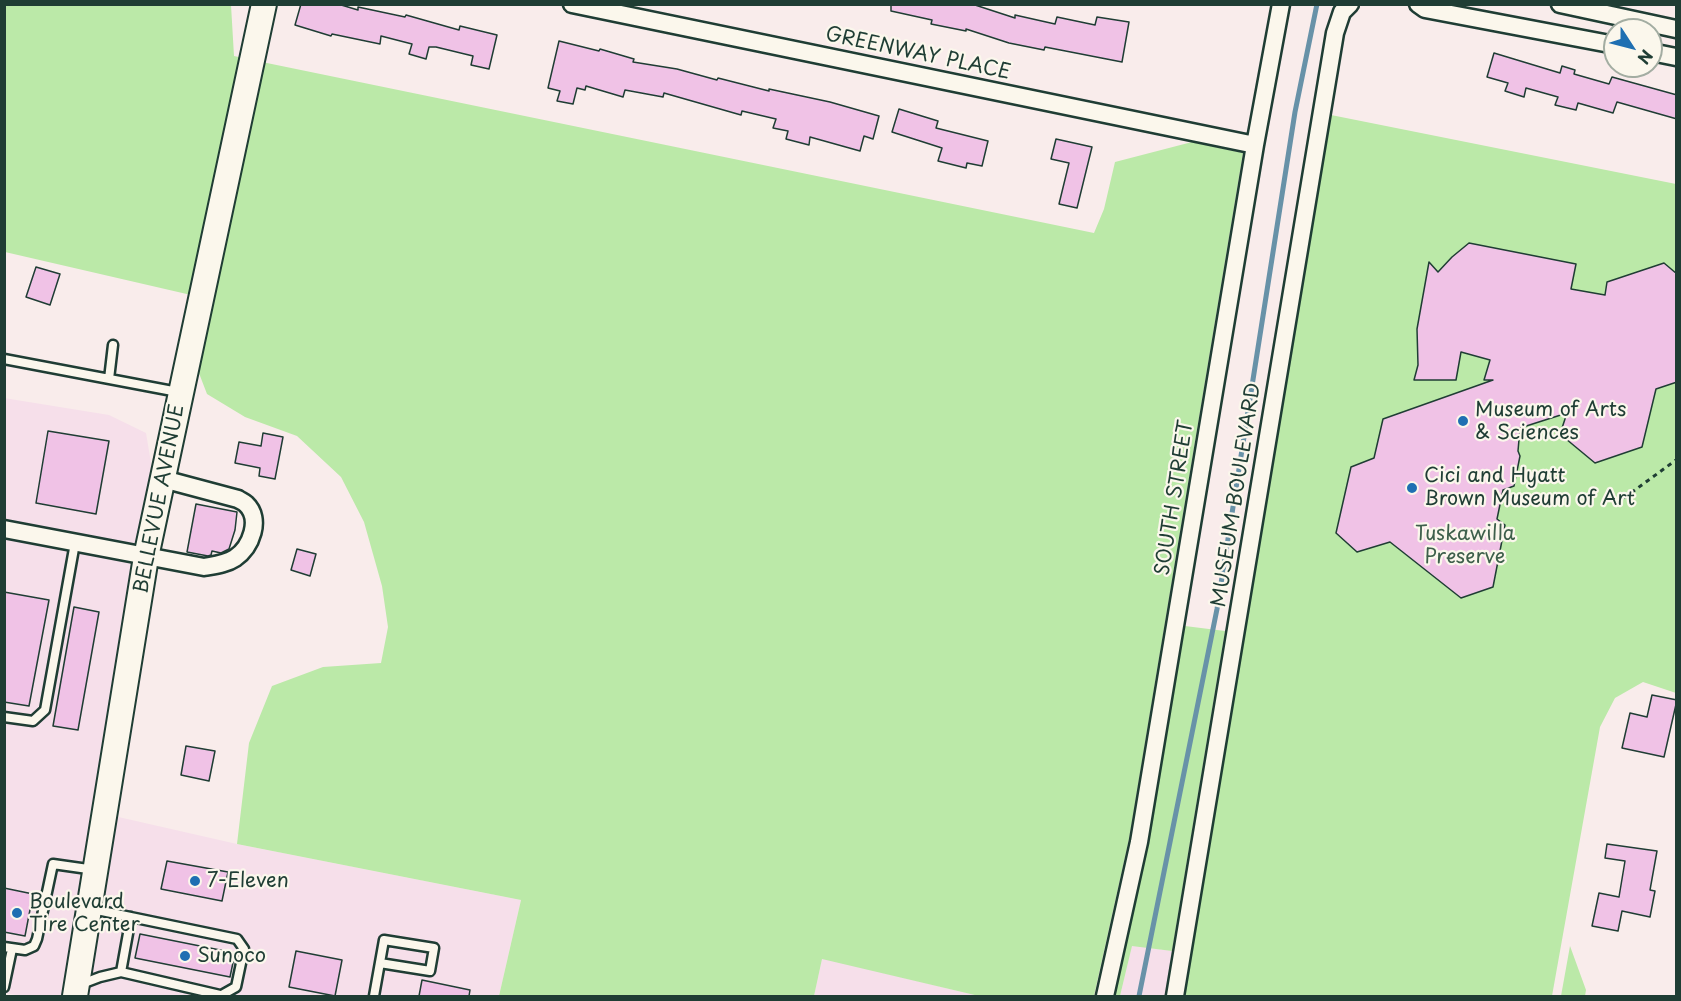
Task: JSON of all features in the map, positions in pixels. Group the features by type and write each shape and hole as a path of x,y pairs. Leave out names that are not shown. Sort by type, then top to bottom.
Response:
{"street":[{"name":"BELLEVUE AVENUE","path":"76,992 146,557 264,4"},
{"name":"GREENWAY PLACE","path":"572,4 1255,146"},
{"name":"SOUTH STREET","path":"1105,996 1139,842 1255,146 1281,4"},
{"name":"MUSEUM BOULEVARD","path":"1175,996 1335,33 1342,12 1350,4"},
{"path":"1418,4 1425,9 1603,43"},
{"path":"1560,4 1677,29"},
{"path":"4,529 204,567 221,564 235,558 247,547 252,537 254,519 247,504 238,499 163,479"}],"lane":[{"path":"109,379 114,345"},
{"path":"4,359 181,393"},
{"path":"4,717 33,721 45,710 75,543"},
{"path":"4,987 8,948 25,950 34,946 37,939 53,864 95,870"},
{"path":"76,992 100,976 121,972 220,996 236,987 244,949 237,939 89,909"},
{"path":"121,972 131,917"},
{"path":"374,996 384,940 434,948 430,971 380,963"}],"path":[{"path":"1624,498 1677,460"}],"shaded area":[{"path":"4,398 109,415 146,433 153,475 134,545 5,519"},
{"path":"4,538 132,563 65,996 22,996 5,993"},
{"path":"114,816 237,844 521,900 499,996 85,996"},
{"path":"1132,945 1172,951 1165,996 1120,996"},
{"path":"822,958 979,996 814,996"}],"green space":[{"path":"5,5 231,5 234,56 243,58 191,295 5,252"},
{"path":"262,62 1094,233 1104,209 1115,162 1192,142 1243,153 1129,839 1094,996 979,996 822,959 814,996 499,996 521,900 237,844 249,743 272,686 323,667 381,663 388,627 382,586 364,522 341,477 297,436 245,417 207,394 197,368"},
{"name":"Tuskawilla Preserve","path":"1321,113 1676,184 1676,693 1643,682 1615,698 1600,727 1552,996 1181,996"},
{"path":"1185,626 1225,631 1172,951 1132,946 1120,996 1115,996 1148,844"},
{"path":"1570,946 1586,990 1585,996 1561,996"}],"building":[{"path":"301,4 338,4 358,10 358,7 405,17 406,15 459,30 460,26 497,35 489,69 471,65 473,56 436,47 429,47 426,59 409,54 412,44 381,36 380,44 332,34 331,36 295,25"},
{"path":"891,4 972,4 1015,18 1015,15 1055,24 1057,17 1095,25 1097,17 1129,22 1122,62 1045,47 1044,50 1009,43 966,29 966,31 931,24 932,20 891,11"},
{"path":"559,41 599,51 600,49 634,59 633,62 677,69 717,80 718,78 769,91 769,89 830,102 879,116 873,139 864,136 860,151 810,137 809,145 786,139 788,131 773,128 776,119 742,111 741,115 664,93 663,97 625,90 623,97 586,86 585,90 577,88 573,104 557,101 560,91 548,88"},
{"path":"1494,53 1560,73 1562,66 1575,70 1574,74 1609,84 1612,78 1616,78 1677,95 1677,119 1617,102 1613,113 1578,103 1576,110 1555,105 1558,97 1526,88 1524,97 1505,91 1508,83 1487,77"},
{"path":"899,109 938,121 936,128 988,141 982,166 967,163 966,168 938,161 942,148 892,132"},
{"path":"1056,139 1092,147 1077,208 1059,204 1069,163 1051,159"},
{"name":"Museum of Arts & Sciences","path":"1469,243 1576,264 1571,289 1605,295 1607,282 1664,263 1677,274 1677,382 1656,389 1642,447 1595,463 1560,434 1567,413 1520,428 1518,451 1520,456 1514,486 1503,490 1497,519 1505,525 1493,587 1461,598 1390,542 1357,552 1336,533 1351,467 1374,458 1383,419 1493,380 1484,380 1490,360 1461,352 1456,380 1414,380 1418,365 1417,329 1429,262 1438,272"},
{"path":"36,267 60,274 50,305 26,297"},
{"path":"48,431 109,441 96,514 36,503"},
{"path":"263,433 283,437 275,479 259,476 260,468 235,463 239,442 261,446"},
{"path":"196,504 237,512 235,530 229,549 221,553 212,551 208,556 187,552"},
{"path":"297,549 316,554 310,576 291,570"},
{"path":"4,592 49,600 29,706 4,702"},
{"path":"74,607 99,612 78,730 53,726"},
{"path":"1652,695 1677,700 1664,757 1622,748 1630,713 1647,717"},
{"path":"186,746 215,751 209,781 181,775"},
{"path":"1607,844 1657,851 1650,890 1655,891 1650,917 1622,911 1618,931 1592,926 1599,893 1619,897 1625,861 1605,858"},
{"name":"7-Eleven","path":"167,861 228,872 222,901 161,889"},
{"name":"Boulevard Tire Center","path":"4,888 33,894 25,936 4,932"},
{"name":"Sunoco","path":"140,934 235,953 230,977 135,958"},
{"path":"296,951 342,960 335,996 289,987"},
{"path":"422,980 470,990 469,996 419,996"}],"waterway":[{"path":"1139,996 1217,609 1295,112 1317,4"}],"place":[{"name":"Museum of Arts & Sciences","path":"1463,421"},
{"name":"Cici and Hyatt Brown Museum of Art","path":"1412,488"},
{"name":"7-Eleven","path":"195,881"},
{"name":"Boulevard Tire Center","path":"17,913"},
{"name":"Sunoco","path":"185,956"}]}
